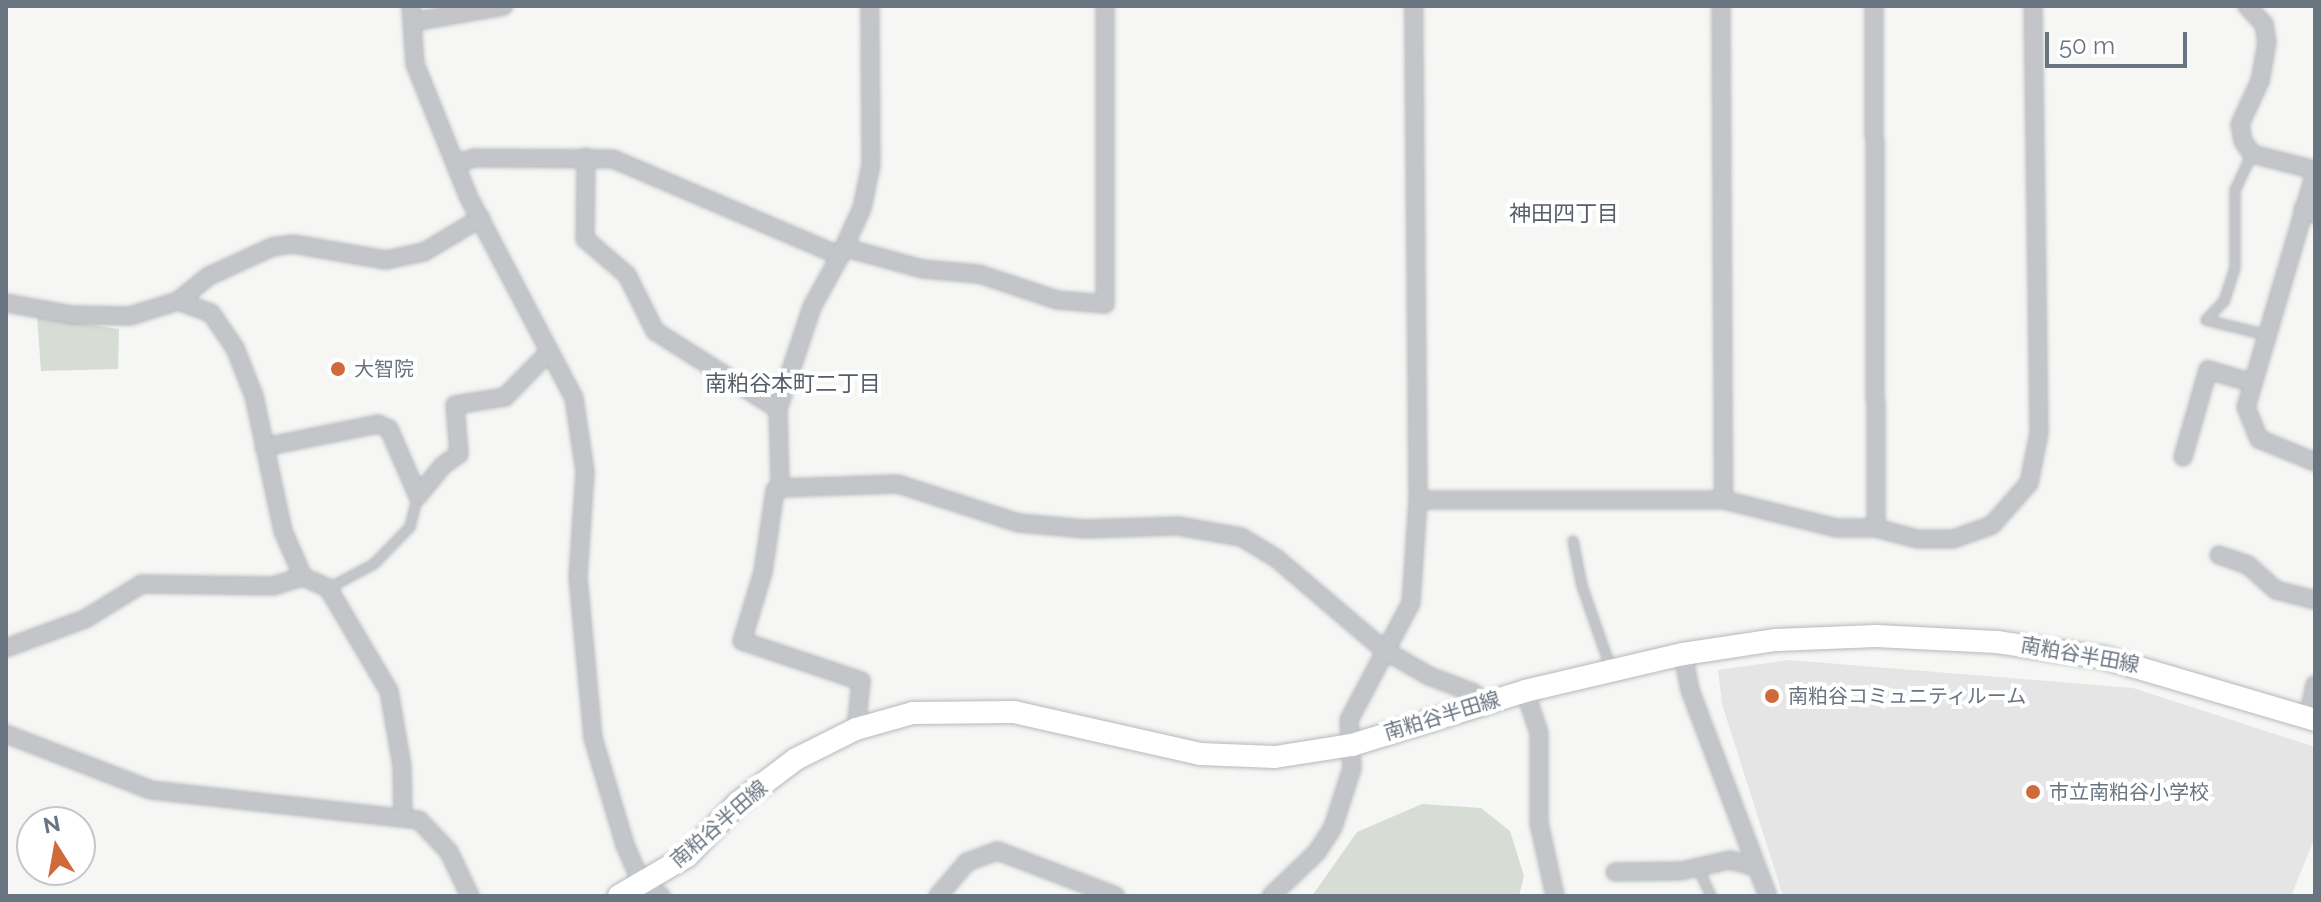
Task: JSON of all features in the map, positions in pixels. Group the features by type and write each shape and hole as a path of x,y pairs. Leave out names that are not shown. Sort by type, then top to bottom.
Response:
{"main road":[{"name":"南粕谷半田線","path":"619,896 652,891 739,802 796,759 856,729 913,713 978,710 1056,719 1165,747 1234,758 1352,745 1525,691 1683,654 1836,637 1997,642 2155,669 2312,719"}],"street":[{"path":"504,6 412,14 415,64 481,218 574,398 583,438 578,577 593,738 652,891"},
{"path":"780,488 778,409 812,307 843,252 871,165 870,6"},
{"path":"457,163 586,157 639,169 843,252 923,269 979,274 1057,300 1105,304 1105,6"},
{"path":"1271,896 1317,852 1333,827 1352,768 1349,720 1411,603 1418,500 1414,6"},
{"path":"1721,6 1724,500"},
{"path":"1874,6 1876,528"},
{"path":"1418,500 1724,500 1836,528 1876,528 1917,539 1979,533 2012,507 2032,474 2039,433 2033,6"},
{"path":"2247,6 2264,24 2267,42 2260,81 2240,124 2252,154 2315,172 2310,211 2246,407 2259,439 2315,462"},
{"path":"586,157 585,239 627,275 655,331 778,409"},
{"path":"6,303 73,315 130,316 178,301 209,276 272,247 293,244 386,260 424,252 481,218"},
{"path":"178,301 211,313 235,348 254,396 283,531 303,577"},
{"path":"264,447 378,424 389,429 418,496 459,454 455,405 517,390 549,352"},
{"path":"2183,457 2208,370 2253,383"},
{"path":"856,729 861,681 742,641 763,572 775,490 780,488 898,484 1019,523 1085,529 1178,526 1241,537 1276,558 1384,650 1429,676 1474,693 1481,704"},
{"path":"2219,555 2248,565 2276,590 2315,600"},
{"path":"6,648 77,622 142,584 273,586 303,577 328,588 389,691 402,766 403,816"},
{"path":"1683,654 1690,690 1768,896"},
{"path":"2312,719 2315,685"},
{"path":"1525,691 1539,733 1539,823 1555,896"},
{"path":"6,734 151,790 403,816 434,830 470,896"},
{"path":"938,896 967,862 998,851 1116,896"},
{"path":"1615,872 1681,871 1730,860 1757,867"}],"lane":[{"path":"2252,154 2235,190 2235,268 2224,301 2206,320 2267,335"},
{"path":"328,588 374,564 410,527 418,496"},
{"path":"1573,541 1582,586 1611,669"},
{"path":"1697,865 1711,896"}],"shaded area":[{"path":"37,316 119,329 118,369 41,371"},
{"name":"市立南粕谷小学校","path":"1789,660 2133,688 2315,747 2315,837 2291,896 1783,896 1722,704 1718,670"},
{"path":"1422,804 1481,808 1510,831 1524,876 1519,896 1312,896 1357,832"}],"place":[{"name":"大智院","path":"338,369"},
{"name":"南粕谷コミュニティルーム","path":"1772,696"},
{"name":"市立南粕谷小学校","path":"2033,792"}],"district":[{"name":"神田四丁目","path":"1564,214"},
{"name":"南粕谷本町二丁目","path":"793,384"}]}
